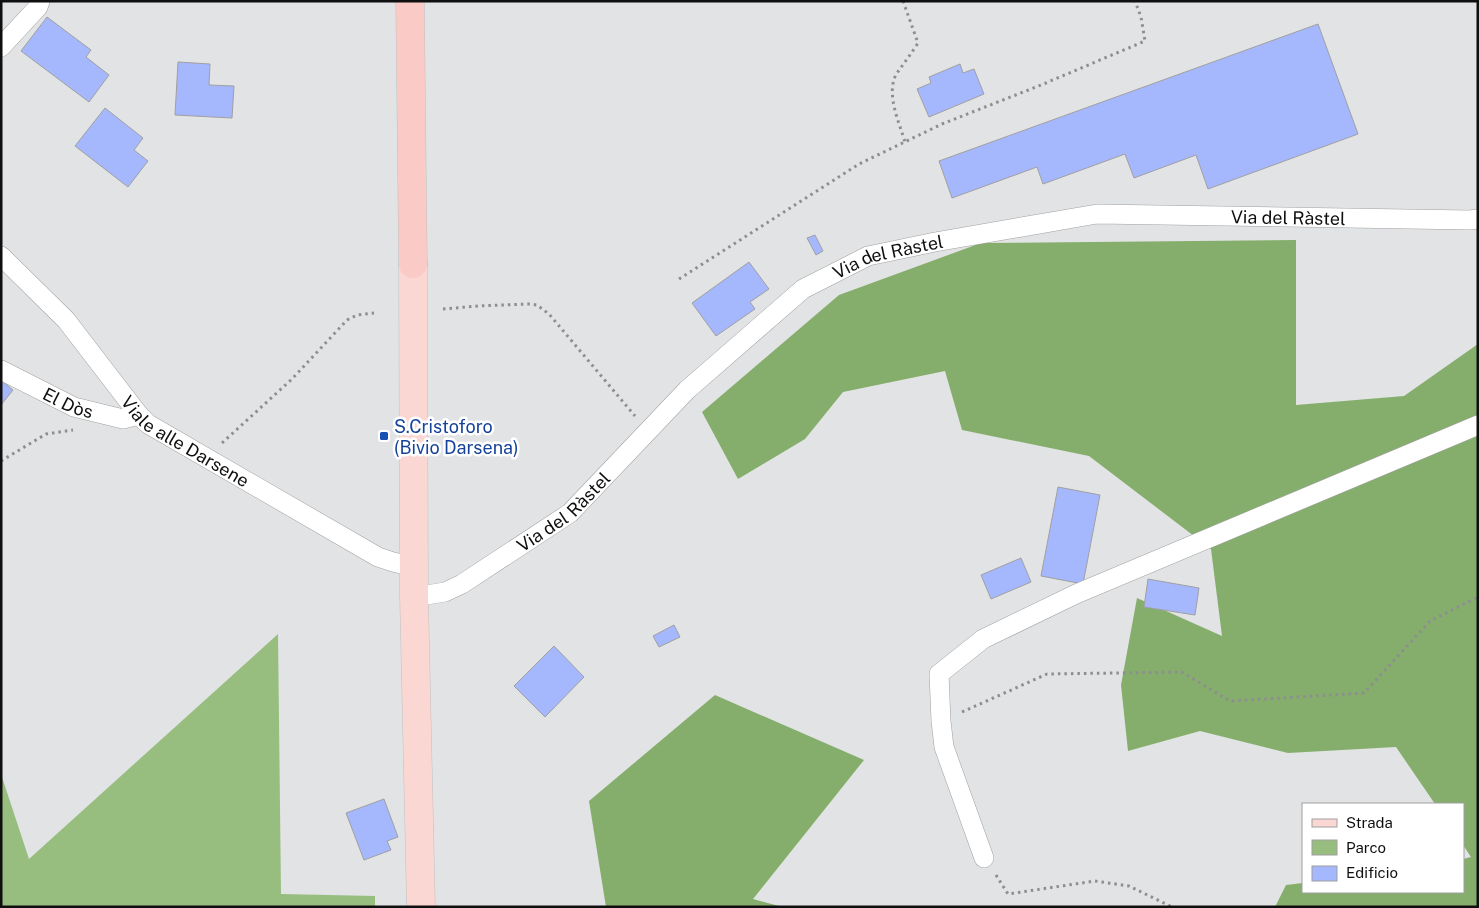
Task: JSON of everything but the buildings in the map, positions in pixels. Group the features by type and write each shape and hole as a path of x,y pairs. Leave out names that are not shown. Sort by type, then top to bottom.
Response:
{"highway":[{"path":"410,1 413,264"}],"main road":[{"path":"413,264 414,598 421,907"}],"street":[{"path":"1,47 38,7 40,1"},
{"name":"Via del Ràstel","path":"414,598 445,592 462,584 570,513 687,390 803,289 868,256 935,242 1097,214 1478,219"},
{"name":"Viale alle Darsene","path":"1,256 66,320 148,424 378,556 392,562 414,567"},
{"name":"El Dòs","path":"1,370 74,407 123,419 139,415"},
{"path":"984,858 944,747 940,721 939,674 983,639 1076,594 1478,425"}],"path":[{"path":"903,1 918,43 896,75 891,97 905,142"},
{"path":"679,279 859,164 942,124 1041,86 1144,41 1141,17 1135,1"},
{"path":"443,309 529,304 542,308 648,431"},
{"path":"206,458 292,379 347,320 357,315 374,313"},
{"path":"1,461 46,434 74,429"},
{"path":"940,721 1047,674 1182,672 1230,701 1364,693 1430,621 1478,597"},
{"path":"984,858 1008,894 1095,881 1128,886 1172,907"}],"green space":[{"path":"1296,240 1296,405 1404,396 1478,344 1478,907 1275,907 1286,885 1302,883 1302,893 1464,893 1464,859 1471,857 1464,846 1464,803 1434,803 1396,747 1288,753 1200,731 1128,751 1121,685 1137,598 1222,636 1211,549 1089,456 962,430 945,371 843,392 805,439 738,479 702,412 839,295 981,243"},
{"path":"278,634 281,894 375,896 375,907 1,907 1,774 29,859"},
{"path":"715,695 864,760 753,899 783,907 606,907 589,801"}],"place":[{"name":"S.Cristoforo (Bivio Darsena)","path":"384,436"}]}
